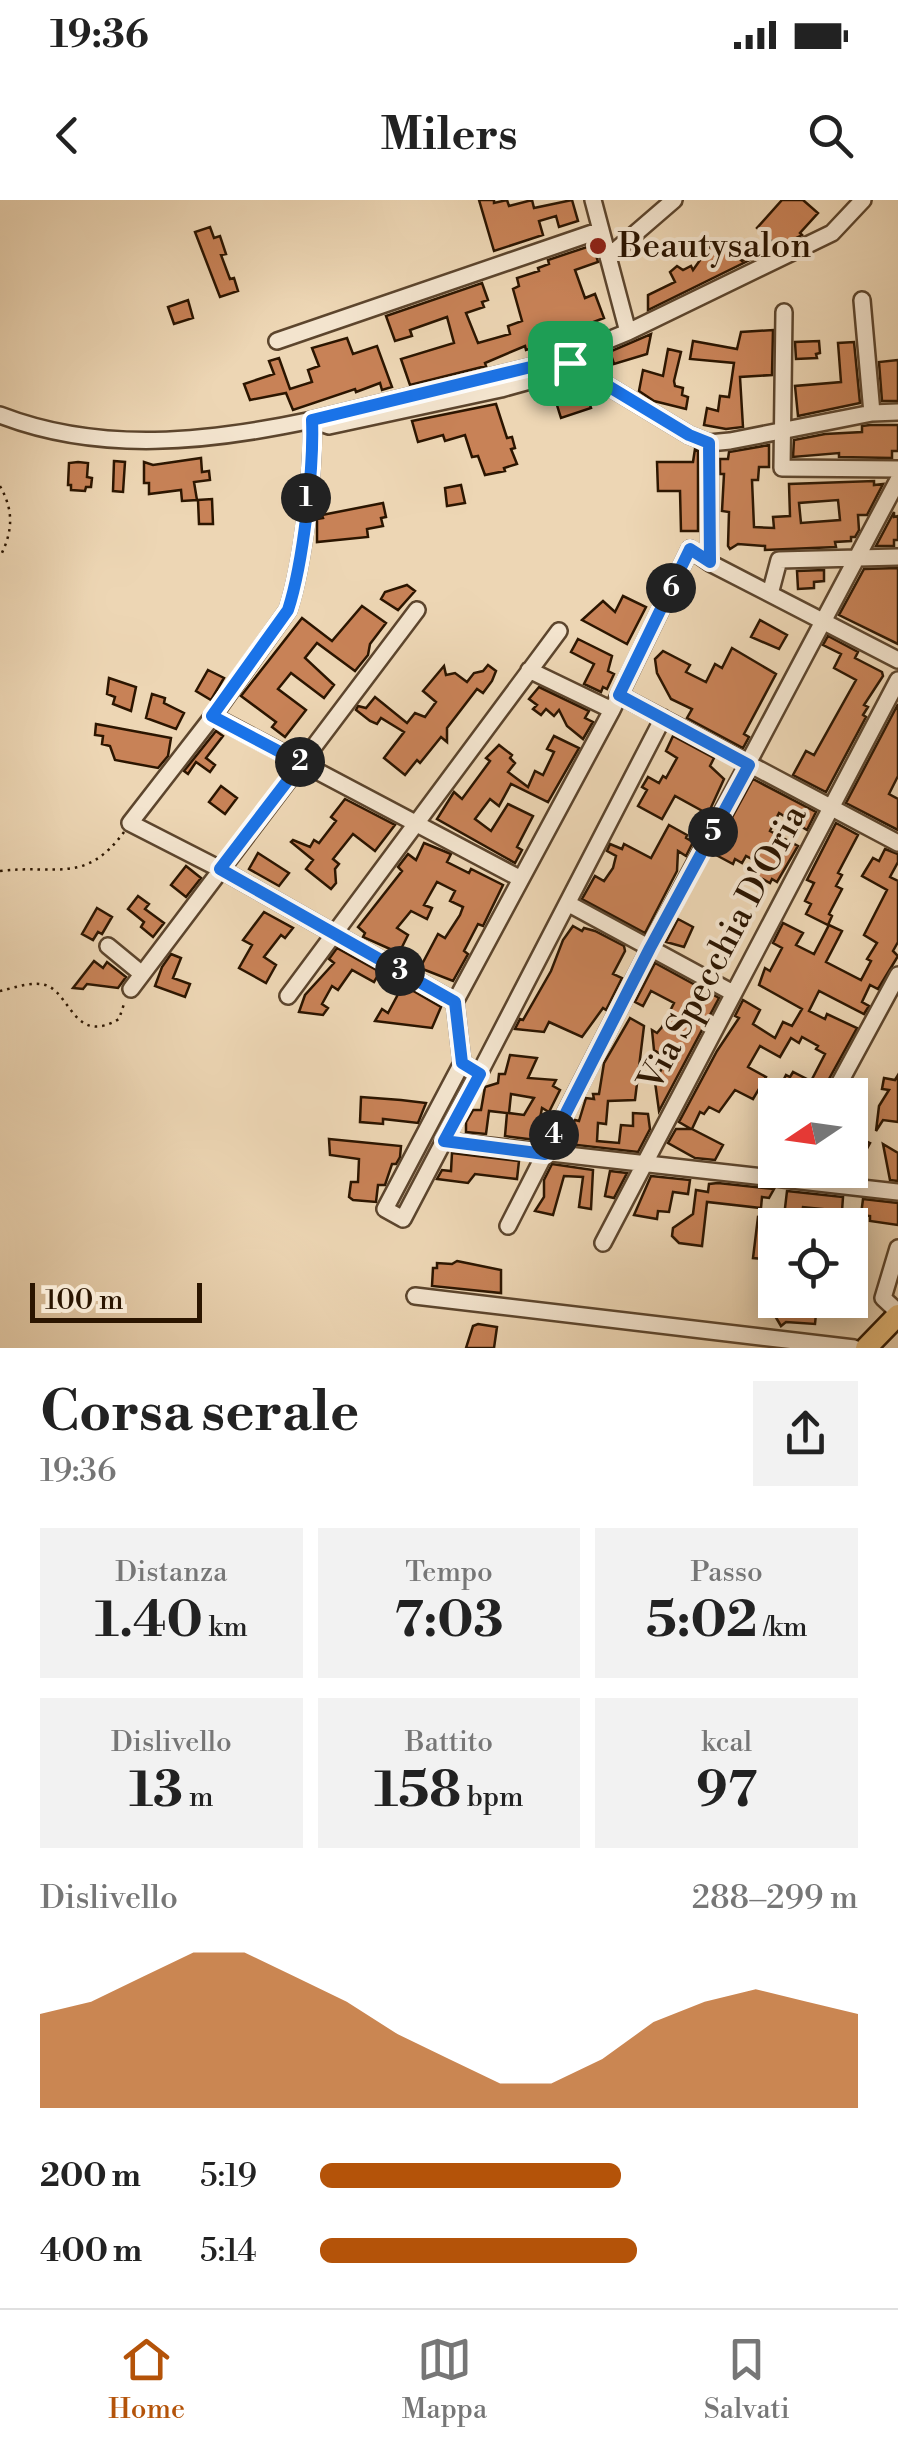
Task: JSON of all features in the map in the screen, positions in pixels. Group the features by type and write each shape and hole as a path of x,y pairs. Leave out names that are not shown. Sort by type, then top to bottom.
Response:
{"main road":[{"path":"866,1348 898,1314"}],"street":[{"path":"593,200 628,332"},
{"path":"608,257 674,200"},
{"path":"570,363 584,350 832,232 864,200"},
{"path":"277,342 601,230"},
{"path":"862,300 872,412"},
{"path":"784,312 782,468 898,469"},
{"path":"0,415 96,440 206,438 312,420 539,365 570,363 689,435 709,443 872,412 898,412"},
{"path":"312,420 306,504 288,610 130,823 220,869 455,1002"},
{"path":"709,443 710,562"},
{"path":"508,1226 898,480"},
{"path":"662,718 403,1219 385,1210 462,1063 455,1002 616,702 690,549 898,660"},
{"path":"770,594 778,560 898,556"},
{"path":"130,989 417,610"},
{"path":"288,996 558,630"},
{"path":"529,670 662,718 898,843"},
{"name":"Via Specchia D'Oria","path":"603,1243 898,680"},
{"path":"212,716 521,879"},
{"path":"569,904 733,994"},
{"path":"108,946 142,974"},
{"path":"843,1078 898,975"},
{"path":"462,1063 480,1074"},
{"path":"444,1141 545,1154 758,1171"},
{"path":"868,1187 898,1192"},
{"path":"898,1248 883,1298 898,1314"},
{"path":"415,1296 854,1348"}],"path":[{"path":"0,486 9,503 12,522 0,556"},
{"path":"0,872 78,869 93,864 130,823"},
{"path":"0,992 37,984 46,986 55,991 74,1018 108,1026 119,1019 130,989"}],"building":[{"path":"479,200 507,200 509,206 532,200 534,208 572,200 578,221 559,227 556,216 539,221 543,235 494,251"},
{"path":"782,200 803,200 818,213 802,235 778,247 757,228"},
{"path":"210,227 214,238 220,236 226,254 221,255 238,291 220,297 195,232"},
{"path":"715,239 742,261 758,250 760,255 648,310 648,295 675,282 670,272 677,266 683,270 691,266 693,270"},
{"path":"593,245 598,262 575,270 585,298 595,294 604,318 570,331 572,339 561,343 526,350 525,346 485,363 486,366 410,385 401,359 454,343 447,317 410,330 412,336 395,341 386,316 482,283 488,300 482,302 484,307 466,313 478,343 510,334 508,326 522,321 513,289 519,286 517,278 539,271 538,268 549,264 548,260"},
{"path":"188,300 193,318 174,324 168,307"},
{"path":"773,330 772,375 740,377 743,427 704,425 707,408 718,411 720,396 729,397 734,363 690,359 693,341 737,349 741,332"},
{"path":"651,334 647,354 614,364 612,358 596,364 595,358"},
{"path":"347,338 353,354 377,346 392,387 382,390 380,383 293,410 286,393 250,400 244,384 274,374 269,361 279,358 290,389 312,382 308,370 319,366 312,348"},
{"path":"819,341 817,358 796,359 795,342"},
{"path":"854,342 860,403 798,416 795,386 841,382 838,343"},
{"path":"668,349 681,352 674,381 675,386 683,388 682,395 688,397 686,409 654,401 639,391 643,370 663,376"},
{"path":"898,360 898,401 882,401 879,362"},
{"path":"572,378 578,398 587,395 591,408 561,418 551,386"},
{"path":"496,404 507,438 512,437 515,448 511,449 517,464 504,468 505,471 485,475 478,456 472,457 465,435 445,441 443,435 418,442 412,421"},
{"path":"898,425 898,451 892,451 892,458 839,457 839,453 793,457 794,440 862,432 862,426"},
{"path":"769,445 769,467 759,467 758,480 752,480 754,527 774,528 773,517 790,516 789,484 883,484 867,515 858,515 859,530 851,541 835,542 836,547 765,550 765,546 738,544 730,549 729,512 722,511 724,474 720,474 720,459 728,459 729,452","holes":["838,500 840,520 801,523 799,503"]},
{"path":"695,449 698,531 681,531 680,491 658,491 657,462 693,462"},
{"path":"201,458 202,472 209,471 210,480 194,482 197,500 182,501 181,490 149,494 149,483 144,483 144,462 153,465"},
{"path":"114,461 125,462 123,492 113,491"},
{"path":"69,463 88,463 87,477 92,478 91,487 85,491 71,490 68,485"},
{"path":"461,485 465,503 447,506 445,488"},
{"path":"212,499 213,524 199,524 198,500"},
{"path":"383,503 383,526 367,529 368,537 317,542 317,519 322,515"},
{"path":"894,512 894,517 898,516 898,540 894,540 894,546 876,546"},
{"path":"898,568 898,644 839,615 864,569"},
{"path":"824,570 824,581 814,582 814,588 798,589 797,571"},
{"path":"407,585 415,591 398,610 381,599 385,592"},
{"path":"623,596 646,607 627,644 582,620 603,601 615,612"},
{"path":"362,606 386,623 355,671 317,643 305,658 334,685 324,698 291,673 278,689 306,710 285,737 272,727 276,722 241,696 302,618 332,641"},
{"path":"760,620 787,635 779,649 751,637"},
{"path":"828,636 858,652 855,658 883,676 864,705 868,707 863,715 866,717 826,792 793,775 806,751 814,755 856,680 834,668 841,654 823,645"},
{"path":"578,639 612,656 608,671 614,674 607,689 603,687 601,692 584,684 594,664 571,652"},
{"path":"732,648 776,674 744,734 749,737 743,748 687,718 692,709 671,699 657,673 655,659 663,651 690,665 686,672 706,682 715,664 722,668"},
{"path":"488,665 496,671 492,681 483,693 477,689 447,728 447,742 441,737 405,775 384,758 404,732 381,718 377,724 370,721 356,710 358,706 366,708 375,697 407,723 415,713 425,717 436,702 423,691 444,666 446,675 455,673 467,682"},
{"path":"208,670 224,678 211,700 196,691"},
{"path":"109,678 136,687 131,711 113,704 115,697 107,694"},
{"path":"539,687 589,711 585,718 593,722 583,739 567,726 559,710 554,716 546,709 541,715 533,709 537,705 529,699"},
{"path":"152,694 165,698 164,703 184,713 176,729 146,718"},
{"path":"898,704 898,776 889,794 898,799 898,830 846,803"},
{"path":"96,724 171,738 168,756 158,768 115,760 110,746 102,744 103,736 95,735"},
{"path":"216,731 223,736 206,758 215,765 210,772 196,762 188,774 184,771"},
{"path":"554,736 579,748 548,802 511,784 499,806 490,799 475,819 491,831 508,804 533,816 517,847 522,850 515,863 437,819 454,792 462,799 490,761 486,758 499,745 512,755 515,763 508,772 528,787 535,771 543,775 554,752 547,749"},
{"path":"673,736 714,758 710,766 724,779 708,814 675,796 662,819 638,806 647,790 642,787 648,777 659,783 677,758 666,751"},
{"path":"753,779 816,812 807,830 779,813 770,831 798,846 777,882 772,879 770,883 755,875 761,864 746,856 742,863 735,859 733,864 716,855"},
{"path":"221,786 237,798 225,814 209,802"},
{"path":"345,799 395,825 375,851 353,834 333,859 339,864 331,889 306,869 313,860 291,842 310,847 314,840 319,843 336,821 331,817"},
{"path":"836,823 858,835 838,873 842,875 836,886 842,889 829,914 832,916 828,925 806,914 811,904 805,901 814,883 807,880"},
{"path":"669,825 693,842 686,856 678,851 677,871 645,933 582,899 595,876 604,881 613,868 616,856 607,851 610,844 622,849 624,844 651,858"},
{"path":"424,843 451,854 447,862 503,885 483,926 478,924 453,981 420,968 438,934 445,938 460,915 463,907 450,901 455,891 437,882 424,905 432,908 427,919 411,911 397,928 408,935 399,953 363,937 365,933 358,927 402,871 398,867 408,854 416,860"},
{"path":"885,849 898,854 890,877 898,881 898,942 893,951 898,956 878,989 870,985 862,1002 869,1006 864,1014 819,991 809,1011 825,1019 827,1014 857,1028 830,1078 813,1078 825,1054 802,1037 799,1043 791,1038 780,1057 760,1046 748,1067 766,1077 758,1078 753,1099 735,1090 719,1112 709,1107 704,1114 700,1112 692,1129 723,1145 715,1160 695,1158 668,1143 676,1129 691,1129 679,1122 739,1018 735,1016 743,1000 760,1010 753,1024 775,1038 783,1022 792,1026 802,1009 759,985 765,968 770,971 782,948 773,943 783,923 803,933 796,945 814,954 829,925 842,931 826,962 861,980 877,943 864,935 887,890 862,876 873,858 879,861"},
{"path":"258,853 289,873 279,886 249,869"},
{"path":"186,866 201,878 186,897 171,885"},
{"path":"138,896 149,904 145,909 164,923 153,937 141,927 144,922 128,909"},
{"path":"97,908 112,917 102,934 98,932 93,940 82,934"},
{"path":"264,912 293,928 285,938 281,935 264,957 276,965 266,983 239,968 252,945 243,940"},
{"path":"678,919 693,927 684,947 666,942"},
{"path":"573,926 595,931 624,946 613,974 622,978 606,1010 603,1008 582,1037 549,1022 544,1032 515,1029 551,971"},
{"path":"337,948 380,972 374,982 352,970 338,990 332,986 322,1004 328,1008 323,1015 299,1012 305,995 334,963 329,959"},
{"path":"171,954 181,958 173,978 190,984 185,997 155,986"},
{"path":"94,961 103,968 107,962 126,977 118,988 87,984 83,989 73,988"},
{"path":"655,963 719,998 659,1111 655,1082 667,1058 654,1050 652,1030 657,1033 662,1027 674,1003 651,991 643,1006 635,1002"},
{"path":"403,985 441,1007 432,1028 375,1021 382,1009 388,1013"},
{"path":"630,1018 644,1026 635,1100 608,1101 606,1124 598,1123 597,1141 619,1143 621,1125 633,1126 633,1113 648,1114 650,1129 638,1152 568,1144 569,1132 575,1120 579,1121 586,1098 594,1099 593,1094 599,1094 604,1063"},
{"path":"510,1055 537,1058 528,1078 556,1080 553,1086 560,1090 549,1112 542,1108 536,1140 505,1136 507,1113 489,1111 486,1134 466,1132 466,1122 473,1110 481,1110 485,1087 498,1083 499,1074 505,1074","holes":["511,1094 534,1098 524,1115 509,1113"]},
{"path":"898,1075 898,1122 883,1120 876,1131 879,1106 889,1090 882,1089 884,1078 895,1080"},
{"path":"361,1097 426,1103 418,1123 383,1119 383,1124 360,1122"},
{"path":"329,1139 401,1146 400,1157 392,1164 385,1185 378,1185 376,1202 349,1197 351,1182 358,1182 359,1159 330,1155"},
{"path":"883,1144 898,1153 898,1181 890,1180"},
{"path":"452,1153 519,1161 517,1179 475,1174 468,1183 437,1179 442,1170 451,1171"},
{"path":"552,1164 593,1170 591,1209 579,1207 583,1177 564,1176 553,1215 535,1211 544,1197 544,1180"},
{"path":"610,1171 627,1173 614,1198 605,1196"},
{"path":"651,1176 690,1180 688,1194 673,1192 669,1212 658,1211 657,1219 634,1215"},
{"path":"709,1184 774,1189 769,1198 762,1197 761,1208 707,1202 702,1246 679,1243 672,1236 673,1228 693,1214 696,1190 708,1192"},
{"path":"787,1191 843,1197 842,1208 785,1208"},
{"path":"863,1199 898,1203 898,1225 870,1221 868,1208 862,1208"},
{"path":"758,1217 758,1258 753,1258"},
{"path":"457,1261 501,1270 501,1293 432,1286 437,1263"},
{"path":"776,1318 816,1318 815,1324 786,1322 781,1326"},
{"path":"473,1326 497,1327 494,1348 466,1348"}],"place":[{"name":"Beautysalon","path":"598,246"}],"route":[{"path":"570,363 689,435 709,443 710,562 690,549 619,695 749,765 545,1154 444,1141 480,1074 462,1063 455,1002 220,869 301,763 212,716 288,610 306,504 312,420 539,365 570,363"}]}
